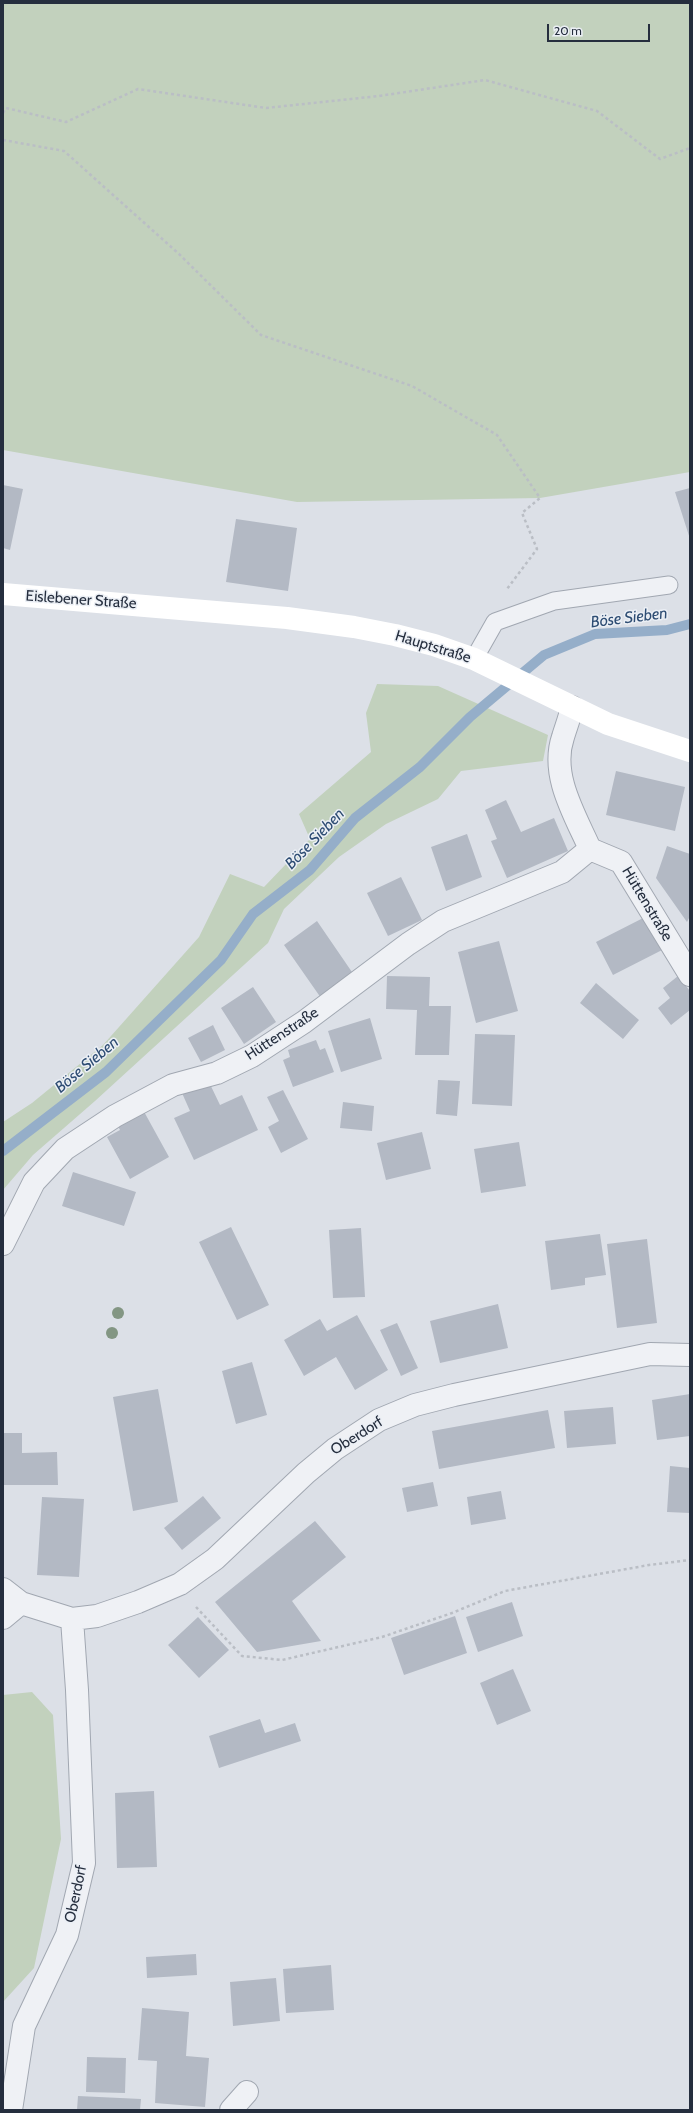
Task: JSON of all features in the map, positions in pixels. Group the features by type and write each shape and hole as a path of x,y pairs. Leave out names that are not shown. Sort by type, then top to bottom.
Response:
{"main road":[{"name":"Eislebener Straße","path":"3,594 159,606"},
{"name":"Hauptstraße","path":"159,606 354,627 434,645 483,663 608,724 690,751"}],"street":[{"path":"572,707 563,737 560,764 565,794 590,849"},
{"name":"Hüttenstraße","path":"3,1244 34,1182 65,1149 115,1116 173,1085 217,1073 252,1056 304,1022 408,944 443,922 562,872 590,849 621,862 690,975"},
{"name":"Oberdorf","path":"3,1589 21,1603 72,1619 97,1616 138,1602 180,1584 215,1559 306,1473 335,1448 379,1420 415,1405 454,1395 650,1354 690,1355"},
{"path":"3,1618 21,1603"},
{"name":"Oberdorf","path":"11,2110 24,2026 67,1935 84,1864 77,1690 72,1619"},
{"path":"3,2047 24,2026"},
{"path":"231,2110 247,2092"}],"lane":[{"path":"483,663 495,622 554,601 669,585"}],"path":[{"path":"3,113 6,108 66,122 138,89 266,108 380,96 485,80 597,111 660,158 690,148"},
{"path":"3,140 64,152 179,254 261,335 412,386 498,435 540,498 522,513 537,549 503,594"},
{"path":"180,1584 188,1600 242,1656 282,1660 382,1637 452,1613 505,1591 649,1565 690,1560"}],"green space":[{"path":"3,3 690,3 690,472 540,498 297,502 3,450"},
{"path":"377,684 438,686 548,735 543,761 461,771 438,799 386,824 339,857 284,909 268,943 95,1101 33,1155 3,1190 3,1122 32,1103 103,1045 199,937 230,874 264,887 310,839 299,814 371,752 366,713"},
{"path":"32,1692 53,1715 61,1839 34,1968 3,2002 3,1695"}],"building":[{"path":"3,485 23,489 10,550 3,548"},
{"path":"690,488 690,539 675,492"},
{"path":"236,519 297,528 288,591 226,582"},
{"path":"616,771 685,787 675,831 606,815"},
{"path":"506,800 521,832 554,818 568,851 507,878 491,841 497,839 485,810"},
{"path":"467,834 482,877 446,891 431,847"},
{"path":"667,846 690,854 690,916 687,922 656,878"},
{"path":"401,877 422,920 388,936 367,893"},
{"path":"649,915 666,948 613,975 596,942"},
{"path":"317,921 354,975 321,998 284,945"},
{"path":"499,941 518,1011 476,1023 458,952"},
{"path":"387,976 430,977 429,1006 451,1006 449,1055 415,1055 417,1010 386,1009"},
{"path":"678,976 690,991 690,1010 671,1025 658,1008 670,998 663,988"},
{"path":"596,983 639,1020 623,1039 580,1003"},
{"path":"253,987 276,1022 244,1044 221,1008"},
{"path":"370,1018 382,1059 341,1072 328,1031"},
{"path":"213,1025 225,1050 201,1062 188,1038"},
{"path":"475,1034 515,1035 512,1106 472,1104"},
{"path":"316,1040 320,1050 325,1048 334,1072 293,1087 283,1060 290,1057 288,1050"},
{"path":"208,1080 220,1105 242,1095 258,1130 194,1160 174,1118 190,1111 182,1093"},
{"path":"438,1080 460,1081 457,1116 436,1114"},
{"path":"283,1090 308,1139 281,1153 268,1127 279,1121 267,1097"},
{"path":"343,1102 374,1106 372,1131 340,1128"},
{"path":"142,1108 169,1157 130,1179 107,1137 120,1130 116,1122"},
{"path":"422,1132 431,1169 386,1180 377,1143"},
{"path":"519,1142 526,1186 481,1193 474,1149"},
{"path":"73,1172 136,1192 124,1226 62,1206"},
{"path":"231,1227 269,1305 237,1320 199,1242"},
{"path":"361,1228 365,1297 333,1298 329,1230"},
{"path":"600,1234 606,1275 585,1278 585,1285 551,1290 545,1241"},
{"path":"647,1239 657,1323 617,1328 607,1244"},
{"path":"498,1304 508,1348 440,1363 430,1321"},
{"path":"357,1315 388,1370 355,1390 336,1357 304,1376 284,1340 320,1319 327,1331"},
{"path":"397,1323 418,1368 401,1376 380,1330"},
{"path":"252,1362 267,1415 236,1424 222,1371"},
{"path":"158,1389 178,1502 133,1511 113,1397"},
{"path":"690,1394 690,1436 657,1440 652,1400"},
{"path":"613,1407 616,1444 567,1448 564,1411"},
{"path":"548,1410 555,1448 439,1469 432,1431"},
{"path":"3,1433 22,1433 22,1453 57,1452 58,1485 3,1485"},
{"path":"670,1466 690,1468 690,1513 667,1512"},
{"path":"433,1482 438,1506 407,1512 402,1488"},
{"path":"501,1491 506,1519 471,1525 467,1497"},
{"path":"203,1496 221,1518 182,1550 164,1528"},
{"path":"42,1497 84,1499 79,1577 37,1575"},
{"path":"315,1521 346,1557 292,1601 321,1641 257,1652 215,1602"},
{"path":"512,1602 523,1636 478,1652 466,1617"},
{"path":"455,1616 467,1653 404,1675 391,1638"},
{"path":"198,1617 229,1650 199,1678 168,1645"},
{"path":"513,1669 531,1711 497,1725 480,1683"},
{"path":"260,1719 265,1733 295,1723 301,1741 219,1768 209,1736"},
{"path":"154,1791 157,1867 117,1868 115,1793"},
{"path":"196,1954 197,1975 147,1978 146,1957"},
{"path":"331,1965 334,2010 286,2013 283,1969"},
{"path":"276,1978 280,2021 233,2026 230,1982"},
{"path":"142,2008 189,2012 186,2056 209,2058 205,2107 155,2103 157,2061 138,2060"},
{"path":"87,2057 126,2058 125,2093 86,2092"},
{"path":"78,2096 141,2099 140,2110 77,2110"}],"waterway":[{"name":"Böse Sieben","path":"3,1151 106,1072 221,960 253,914 310,870 355,818 420,767 470,717 544,655 595,634 667,630 690,624"}]}
